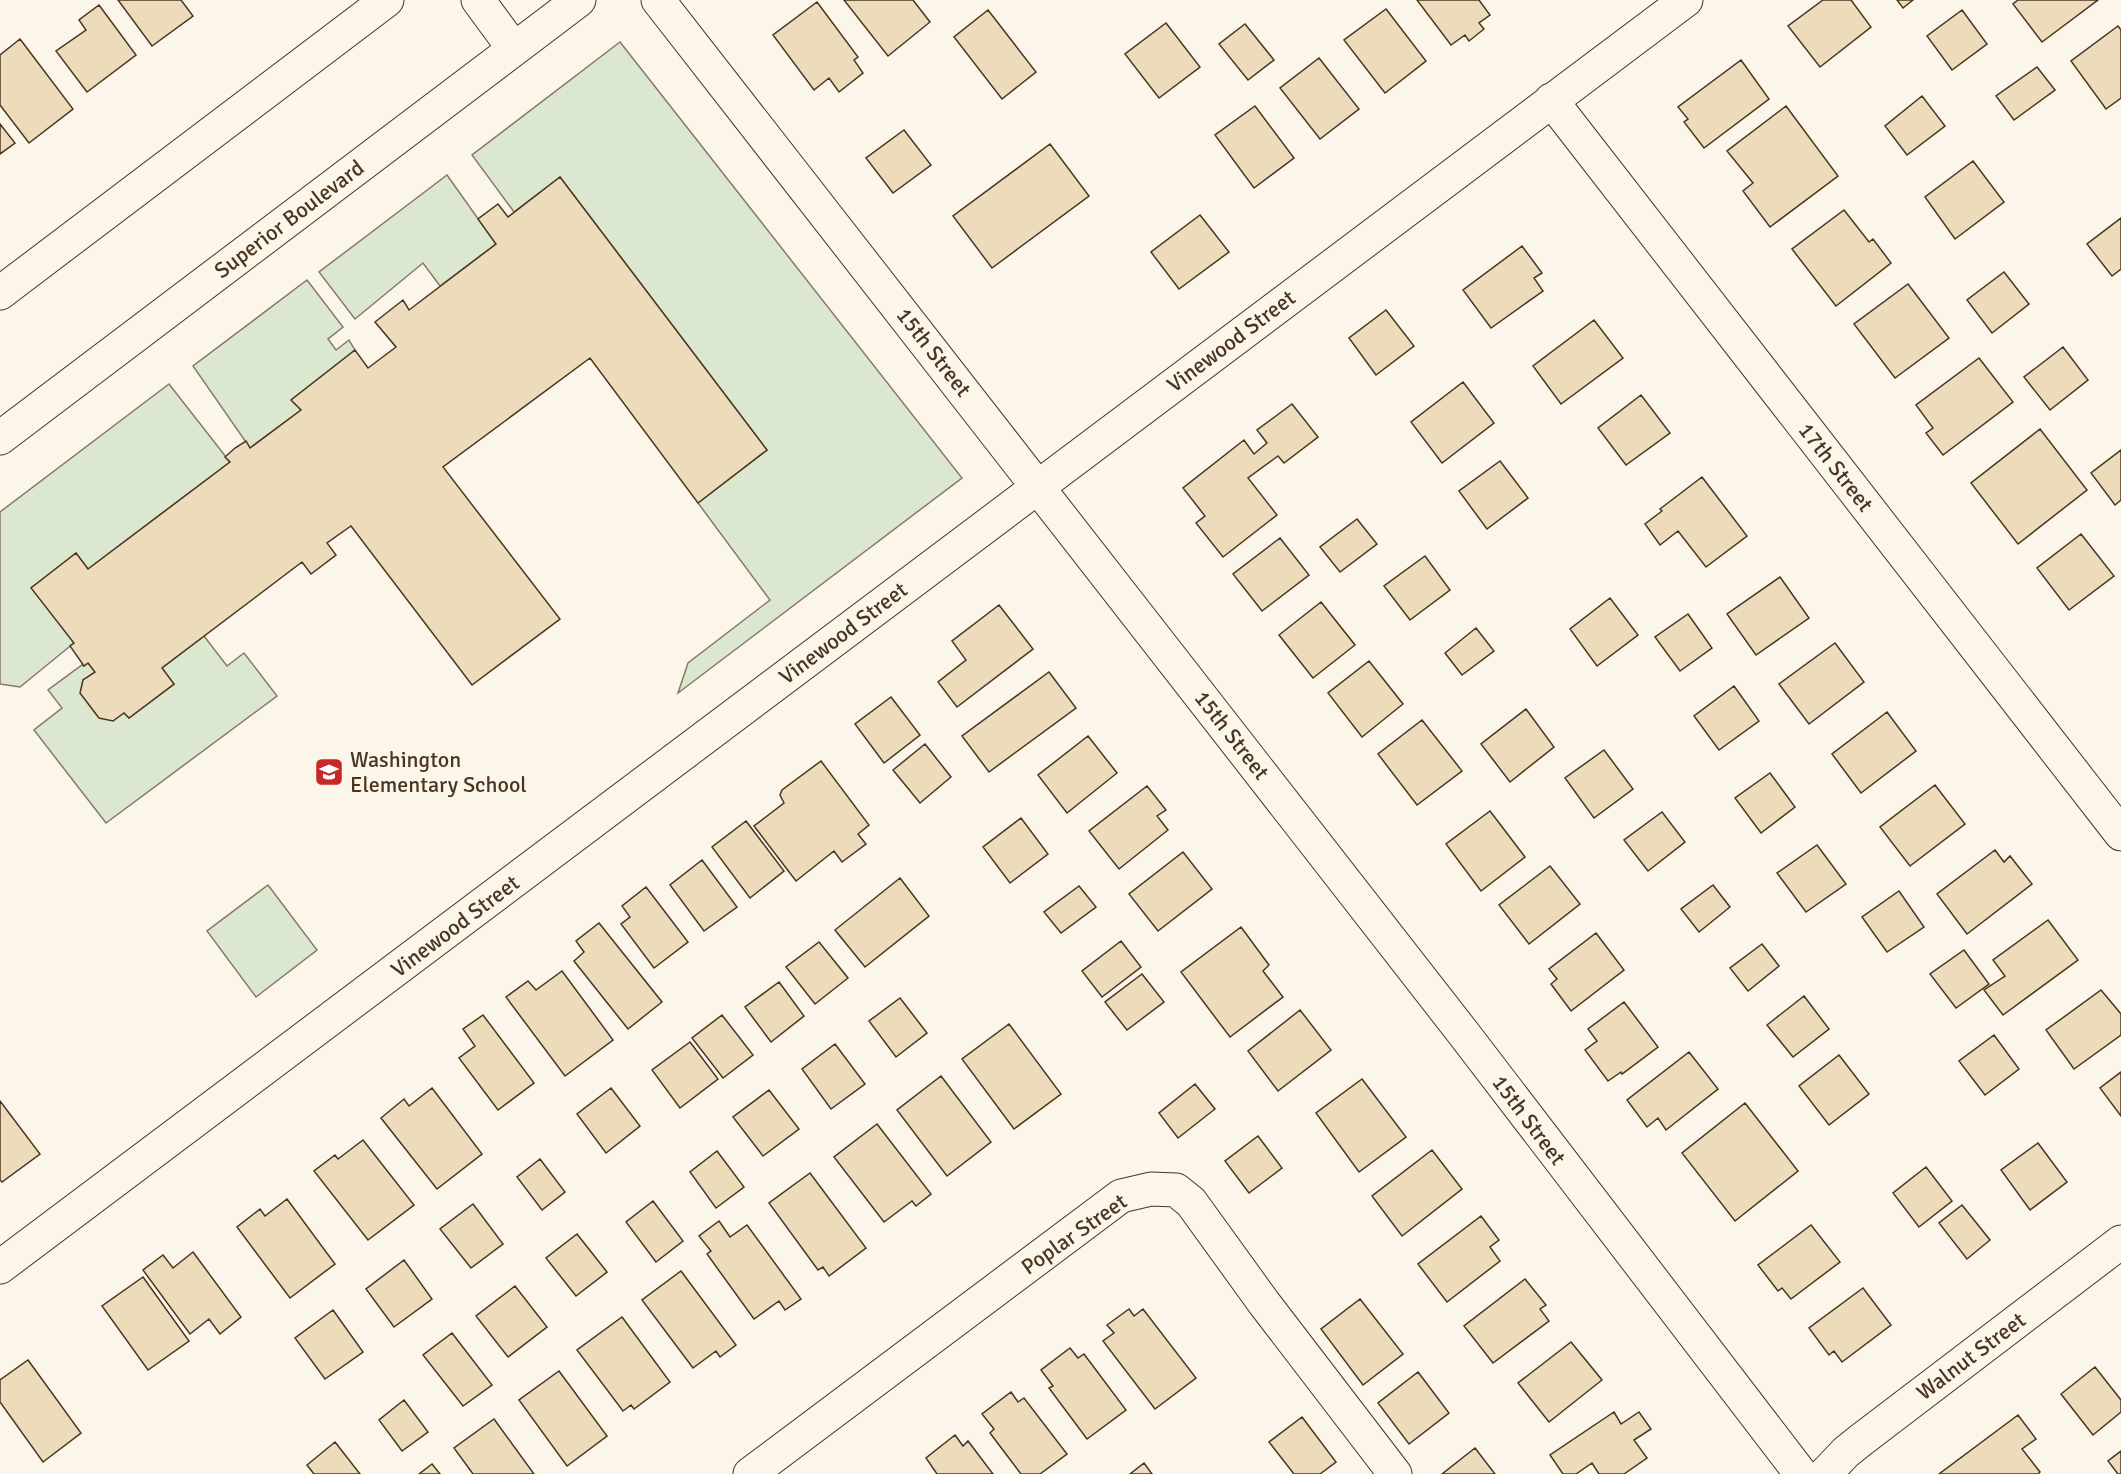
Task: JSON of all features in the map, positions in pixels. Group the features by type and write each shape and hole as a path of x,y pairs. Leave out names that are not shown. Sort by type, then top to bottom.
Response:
{"street":[{"path":"0,293 387,0"},
{"path":"478,0 514,49"},
{"name":"Superior Boulevard","path":"0,438 579,0"},
{"name":"15th Street","path":"658,0 1464,1034 1801,1474"},
{"name":"Vinewood Street","path":"0,1267 1686,0"},
{"name":"17th Street","path":"1551,100 2121,834"},
{"name":"Poplar Street","path":"750,1474 1121,1196 1151,1189 1176,1190 1191,1202 1264,1303 1395,1474"},
{"name":"Walnut Street","path":"1825,1474 1853,1446 2121,1242"}],"green space":[{"path":"620,42 962,478 678,693 688,663 770,600 698,503 767,450 560,177 514,212 472,155"},
{"path":"447,175 496,244 440,286 423,263 355,319 319,272"},
{"path":"307,280 343,327 328,339 336,350 349,340 355,350 292,399 301,410 250,448 193,366"},
{"path":"169,384 230,462 88,569 76,553 32,588 74,643 20,687 0,684 0,512"},
{"path":"204,636 227,666 244,653 277,696 106,823 34,730 62,708 48,690 88,663 95,672 83,680 81,693 124,713 129,718 174,684 162,668"},
{"path":"268,885 317,950 256,997 207,931"}],"building":[{"path":"118,0 181,0 193,16 152,46"},
{"path":"844,0 913,0 930,22 888,56"},
{"path":"1417,0 1479,0 1490,15 1479,23 1484,29 1469,41 1465,35 1451,45"},
{"path":"1823,0 1851,0 1871,27 1820,67 1788,26"},
{"path":"1897,0 1913,0 1903,8"},
{"path":"2018,0 2098,0 2042,42 2013,4"},
{"path":"817,2 858,57 854,60 863,73 839,92 829,78 814,90 773,35"},
{"path":"99,5 136,55 87,92 56,51 86,30 79,20"},
{"path":"1386,9 1426,61 1385,93 1344,40"},
{"path":"988,10 1036,72 1002,99 954,37"},
{"path":"1962,10 1987,44 1952,70 1927,36"},
{"path":"1166,23 1200,67 1159,98 1125,54"},
{"path":"1245,24 1274,60 1248,80 1219,44"},
{"path":"2118,26 2121,30 2121,98 2106,109 2071,61"},
{"path":"20,39 73,109 29,143 0,105 0,55"},
{"path":"1319,58 1359,109 1320,139 1280,88"},
{"path":"1741,60 1769,99 1704,148 1684,122 1688,119 1678,107"},
{"path":"2037,67 2055,90 2014,120 1996,96"},
{"path":"1922,96 1945,126 1907,155 1885,126"},
{"path":"1255,106 1294,158 1254,188 1215,135"},
{"path":"1786,106 1838,176 1770,227 1743,191 1753,183 1727,151"},
{"path":"0,124 15,143 0,154"},
{"path":"904,130 931,165 893,193 866,158"},
{"path":"1050,144 1089,196 992,268 953,216"},
{"path":"1973,161 2004,202 1955,239 1925,197"},
{"path":"560,177 767,450 698,503 590,358 443,467 560,619 472,685 351,526 327,543 336,555 311,574 302,562 162,668 174,684 129,718 124,713 113,721 99,718 80,693 83,680 95,672 88,663 84,666 70,646 74,643 31,588 76,553 88,569 230,462 225,457 235,448 246,441 250,448 301,410 291,400 355,350 368,368 396,347 375,322 403,300 409,310 496,244 478,219 498,204 508,217"},
{"path":"1844,210 1869,242 1873,239 1891,263 1836,306 1792,249"},
{"path":"1200,215 1229,252 1179,289 1151,252"},
{"path":"2121,218 2121,269 2112,276 2087,244"},
{"path":"1522,246 1542,273 1534,278 1543,291 1491,328 1463,290"},
{"path":"2004,272 2029,304 1992,333 1967,300"},
{"path":"1908,284 1949,338 1895,378 1854,324"},
{"path":"1386,310 1414,346 1376,375 1349,338"},
{"path":"1594,320 1623,358 1561,404 1533,366"},
{"path":"2063,347 2088,380 2050,410 2024,377"},
{"path":"1979,358 2013,402 1943,455 1926,433 1933,428 1916,405"},
{"path":"1463,382 1494,423 1442,463 1411,422"},
{"path":"1641,395 1670,433 1626,465 1598,428"},
{"path":"1292,404 1318,437 1284,463 1278,456 1248,478 1277,515 1223,557 1196,523 1205,516 1183,488 1244,440 1254,454 1267,443 1257,430"},
{"path":"2040,429 2087,490 2018,544 1971,483"},
{"path":"2121,450 2121,500 2115,505 2091,473"},
{"path":"1500,461 1528,498 1487,529 1459,491"},
{"path":"1702,477 1747,536 1706,567 1678,531 1660,545 1645,524 1662,511 1660,509"},
{"path":"1357,519 1377,544 1340,572 1320,547"},
{"path":"2081,534 2114,576 2069,610 2037,568"},
{"path":"1280,538 1309,575 1262,611 1233,574"},
{"path":"1425,556 1450,590 1410,620 1384,586"},
{"path":"1780,577 1809,618 1756,655 1727,614"},
{"path":"1610,598 1638,635 1597,666 1570,629"},
{"path":"1321,602 1355,645 1313,678 1279,635"},
{"path":"999,605 1033,649 957,707 938,682 966,660 952,641"},
{"path":"1688,614 1712,648 1680,671 1655,637"},
{"path":"1476,628 1494,651 1462,675 1445,653"},
{"path":"1835,643 1864,682 1809,724 1779,684"},
{"path":"1369,661 1403,704 1362,737 1328,693"},
{"path":"1049,672 1076,708 989,772 962,736"},
{"path":"1734,686 1759,721 1719,750 1694,716"},
{"path":"891,697 920,735 884,763 855,724"},
{"path":"1526,709 1554,747 1510,782 1481,744"},
{"path":"1887,712 1916,751 1861,793 1832,754"},
{"path":"1422,720 1462,771 1417,805 1378,754"},
{"path":"1088,736 1117,773 1067,813 1038,775"},
{"path":"925,744 951,777 920,803 893,770"},
{"path":"1604,750 1633,789 1594,818 1565,778"},
{"path":"821,761 869,825 858,834 866,844 842,862 834,851 796,881 754,826 784,803 780,795 782,790"},
{"path":"1770,773 1795,807 1761,833 1735,798"},
{"path":"1935,785 1965,824 1910,866 1880,827"},
{"path":"1147,786 1166,810 1157,816 1168,830 1119,869 1089,831"},
{"path":"1490,811 1525,857 1481,891 1446,844"},
{"path":"1662,812 1685,842 1648,871 1624,840"},
{"path":"1021,818 1048,854 1010,883 983,847"},
{"path":"746,821 784,871 750,898 712,847"},
{"path":"1817,845 1846,884 1806,912 1777,873"},
{"path":"1995,850 2004,862 2010,856 2032,884 1967,934 1937,894"},
{"path":"1183,852 1212,889 1158,931 1129,894"},
{"path":"702,860 737,907 704,931 670,885"},
{"path":"1550,866 1580,904 1529,944 1499,905"},
{"path":"900,878 929,916 865,967 835,930"},
{"path":"1713,885 1730,907 1699,932 1681,909"},
{"path":"1079,886 1096,907 1061,933 1044,912"},
{"path":"646,887 688,942 654,968 621,924 630,917 622,906"},
{"path":"1899,891 1924,927 1887,952 1862,917"},
{"path":"2048,920 2078,960 2003,1015 1984,990 2005,976 1993,960"},
{"path":"599,923 662,1002 628,1029 574,961 584,952 576,941"},
{"path":"1241,927 1269,965 1263,971 1283,997 1230,1037 1181,972"},
{"path":"1596,933 1624,970 1571,1011 1551,984 1557,979 1549,969"},
{"path":"1121,941 1141,967 1102,997 1082,971"},
{"path":"819,942 848,978 815,1004 786,967"},
{"path":"1762,944 1779,966 1748,991 1730,968"},
{"path":"1964,950 1989,984 1956,1008 1930,974"},
{"path":"562,971 613,1040 565,1076 506,997 528,981 536,990"},
{"path":"1142,974 1164,1002 1127,1030 1105,1002"},
{"path":"779,982 804,1016 771,1042 745,1007"},
{"path":"2101,990 2121,1014 2121,1035 2074,1069 2046,1030"},
{"path":"1804,996 1829,1029 1793,1057 1767,1025"},
{"path":"900,998 927,1033 896,1057 869,1021"},
{"path":"1624,1002 1658,1047 1622,1074 1621,1072 1608,1081 1585,1050 1597,1041 1588,1029"},
{"path":"1300,1010 1331,1050 1278,1091 1248,1051"},
{"path":"483,1015 534,1083 498,1110 459,1058 475,1046 463,1029"},
{"path":"722,1015 753,1055 723,1078 692,1038"},
{"path":"1009,1024 1061,1094 1014,1129 962,1059"},
{"path":"1994,1035 2019,1069 1985,1095 1959,1061"},
{"path":"690,1042 718,1079 680,1108 652,1070"},
{"path":"835,1044 865,1084 831,1109 802,1069"},
{"path":"1689,1052 1718,1089 1666,1130 1658,1118 1647,1127 1627,1100"},
{"path":"1839,1055 1869,1094 1829,1125 1799,1086"},
{"path":"2121,1072 2121,1116 2100,1088"},
{"path":"941,1076 991,1142 947,1176 897,1110"},
{"path":"1362,1079 1406,1137 1359,1172 1316,1113"},
{"path":"1195,1084 1215,1109 1178,1138 1159,1113"},
{"path":"432,1088 482,1154 437,1189 381,1118 404,1099 409,1106"},
{"path":"611,1088 640,1126 606,1153 577,1114"},
{"path":"769,1090 799,1129 763,1156 733,1117"},
{"path":"0,1101 40,1154 2,1182 0,1180"},
{"path":"1745,1103 1798,1171 1735,1221 1682,1153"},
{"path":"877,1124 931,1194 916,1206 912,1201 884,1222 834,1157"},
{"path":"1258,1136 1282,1168 1249,1193 1225,1161"},
{"path":"363,1140 414,1205 368,1240 314,1171 335,1155 338,1159"},
{"path":"2038,1143 2067,1182 2030,1210 2001,1170"},
{"path":"1432,1150 1462,1189 1402,1236 1372,1196"},
{"path":"717,1151 744,1187 716,1208 690,1172"},
{"path":"540,1159 565,1192 542,1210 517,1177"},
{"path":"1926,1167 1952,1201 1919,1227 1893,1193"},
{"path":"810,1173 866,1248 829,1276 823,1267 818,1270 769,1203"},
{"path":"287,1199 335,1264 290,1298 237,1227 260,1209 265,1216"},
{"path":"653,1201 683,1241 656,1262 626,1222"},
{"path":"473,1204 503,1244 471,1268 440,1229"},
{"path":"1962,1205 1990,1240 1967,1259 1939,1223"},
{"path":"1481,1216 1499,1240 1490,1247 1500,1261 1447,1302 1418,1264"},
{"path":"719,1221 730,1237 747,1225 801,1299 785,1310 779,1301 754,1319 707,1254 711,1251 699,1236"},
{"path":"1811,1225 1840,1262 1791,1299 1782,1288 1778,1291 1758,1265"},
{"path":"577,1234 607,1272 576,1296 546,1258"},
{"path":"193,1252 241,1317 220,1334 209,1319 190,1334 143,1270 163,1255 173,1268"},
{"path":"404,1260 432,1299 394,1327 366,1289"},
{"path":"681,1271 736,1345 720,1357 716,1351 693,1368 642,1300"},
{"path":"143,1277 189,1341 148,1370 102,1306"},
{"path":"1525,1279 1546,1305 1540,1309 1549,1321 1493,1363 1464,1326"},
{"path":"515,1286 547,1327 508,1357 476,1316"},
{"path":"1863,1288 1891,1325 1842,1362 1834,1351 1829,1355 1809,1328"},
{"path":"1360,1299 1403,1354 1363,1385 1321,1329"},
{"path":"1129,1309 1134,1316 1143,1309 1196,1378 1155,1409 1103,1341 1114,1333 1107,1325"},
{"path":"333,1310 363,1352 325,1379 295,1338"},
{"path":"622,1317 670,1382 634,1409 631,1405 623,1411 577,1350"},
{"path":"452,1333 492,1385 463,1406 423,1355"},
{"path":"1571,1342 1602,1380 1549,1422 1518,1383"},
{"path":"1070,1348 1078,1358 1084,1354 1126,1410 1087,1439 1049,1388 1053,1386 1041,1370"},
{"path":"28,1360 81,1433 43,1462 0,1402 0,1380"},
{"path":"2095,1367 2121,1400 2121,1412 2093,1435 2061,1394"},
{"path":"559,1371 607,1436 567,1466 519,1400"},
{"path":"1418,1372 1449,1413 1409,1444 1378,1403"},
{"path":"1011,1392 1018,1402 1024,1398 1067,1454 1040,1474 1021,1474 990,1433 994,1429 982,1414"},
{"path":"404,1400 428,1432 402,1451 379,1420"},
{"path":"1614,1412 1621,1424 1639,1412 1651,1429 1634,1440 1647,1458 1624,1474 1599,1474 1592,1463 1576,1474 1563,1474 1550,1455"},
{"path":"2018,1415 2036,1439 2022,1449 2040,1472 2038,1474 1939,1474"},
{"path":"1302,1417 1336,1462 1320,1474 1294,1474 1269,1442"},
{"path":"494,1419 534,1474 473,1474 454,1448"},
{"path":"955,1435 963,1446 968,1441 993,1474 937,1474 926,1458"},
{"path":"335,1442 360,1474 314,1474 307,1465"},
{"path":"1475,1448 1495,1474 1442,1474"},
{"path":"2121,1451 2121,1474 2118,1474 2108,1461"},
{"path":"1144,1463 1152,1474 1130,1474"},
{"path":"432,1464 440,1474 419,1474"}],"place":[{"name":"Washington Elementary School","path":"329,772"}]}
